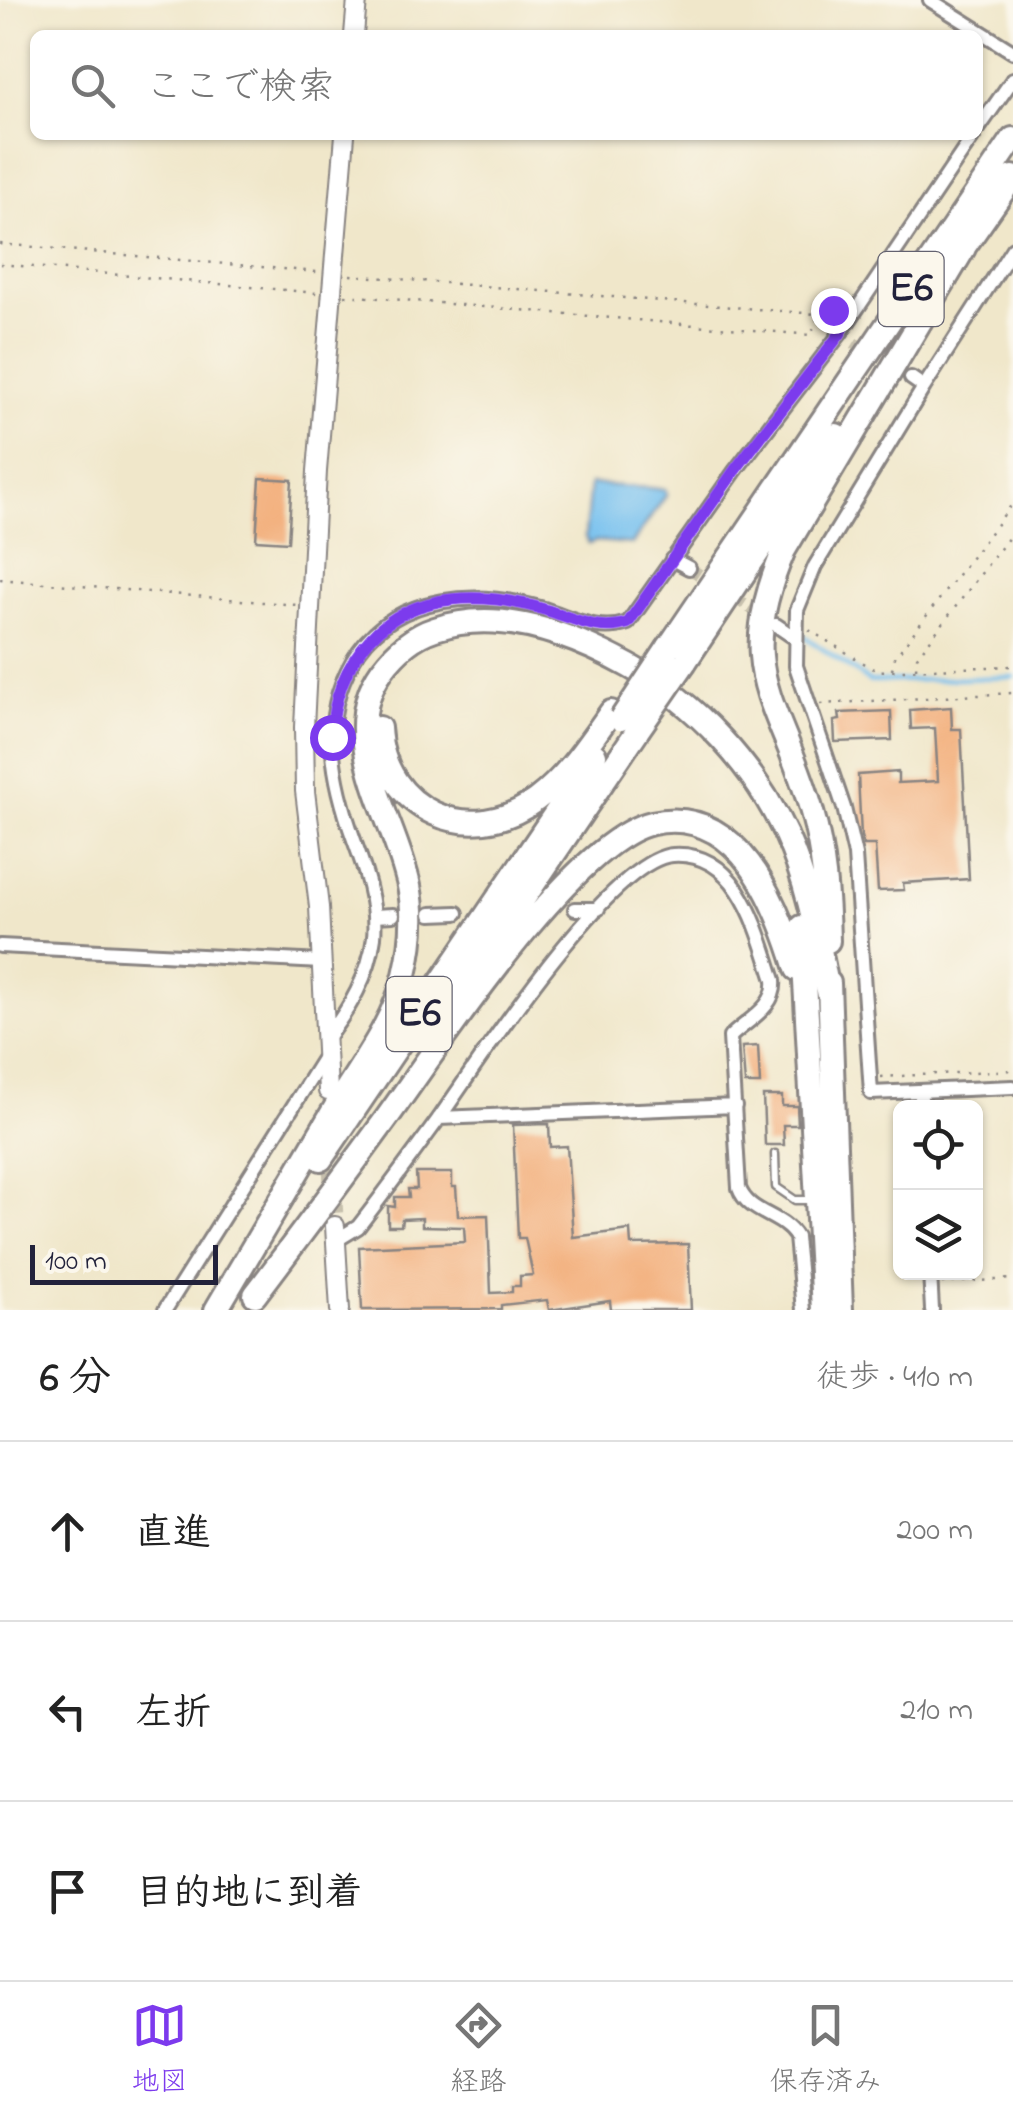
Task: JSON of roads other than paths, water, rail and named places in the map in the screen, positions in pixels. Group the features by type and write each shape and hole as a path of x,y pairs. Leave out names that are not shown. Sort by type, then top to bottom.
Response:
{"highway":[{"name":"E6","path":"217,1310 624,720 1013,139"},
{"name":"E6","path":"670,651 1013,177"},
{"path":"824,1310 817,1200 817,995 826,880 812,811 764,685 760,622 784,550 964,248"},
{"path":"217,1310 382,1032 404,979 410,952 412,906 403,864 368,762 364,728 378,677 399,650 428,631 480,620 542,629 576,640 630,666 700,718 742,764 786,835 809,905 841,1310"},
{"path":"670,651 624,720 522,809 489,820 453,820 420,806 396,783 380,741 381,709 394,678 419,652 453,636 492,634 535,641 584,658 622,677 689,726 727,766 758,812 792,885 817,995"},
{"name":"E6","path":"250,1303 624,720"},
{"path":"250,1303 519,940 578,872 617,838 653,822 690,823 706,828 738,849 772,900 817,995"}],"street":[{"path":"355,30 358,0"},
{"path":"930,0 978,30"},
{"path":"983,33 1013,52"},
{"path":"983,122 1013,79"},
{"path":"328,1091 322,962 305,792 310,606 330,294 345,140"},
{"path":"165,1310 360,989 374,935 374,916 364,863 332,765 332,718 339,690 361,648 394,620 430,602 450,599 516,602 589,625 616,627 628,623 840,334 971,140"},
{"path":"1013,248 816,566 795,621 796,666 844,808 855,854 871,1093 1013,1087"},
{"path":"840,334 854,342"},
{"path":"911,378 924,387"},
{"path":"672,560 689,568"},
{"path":"776,625 795,638"},
{"path":"340,1310 335,1233 358,1227 492,1040 598,909 636,871 657,858 673,855 692,856 728,876 749,904 774,980 775,992 770,1003 730,1037 739,1188 742,1199 791,1228 796,1237 803,1310"},
{"path":"575,909 598,909"},
{"path":"431,914 456,913"},
{"path":"374,916 393,915"},
{"path":"0,946 322,962"},
{"path":"920,1091 921,1100"},
{"path":"439,1118 735,1106"},
{"path":"930,1280 932,1310"}],"lane":[{"path":"775,1154 776,1188 796,1200 817,1200"}],"water":[{"path":"590,484 665,489 667,494 632,544 589,544 585,537"}],"waterway":[{"path":"804,636 870,682 1013,677"}],"tunnel":[{"path":"854,343 896,369"},
{"path":"689,568 766,618"},
{"path":"330,1141 335,1226"}]}
